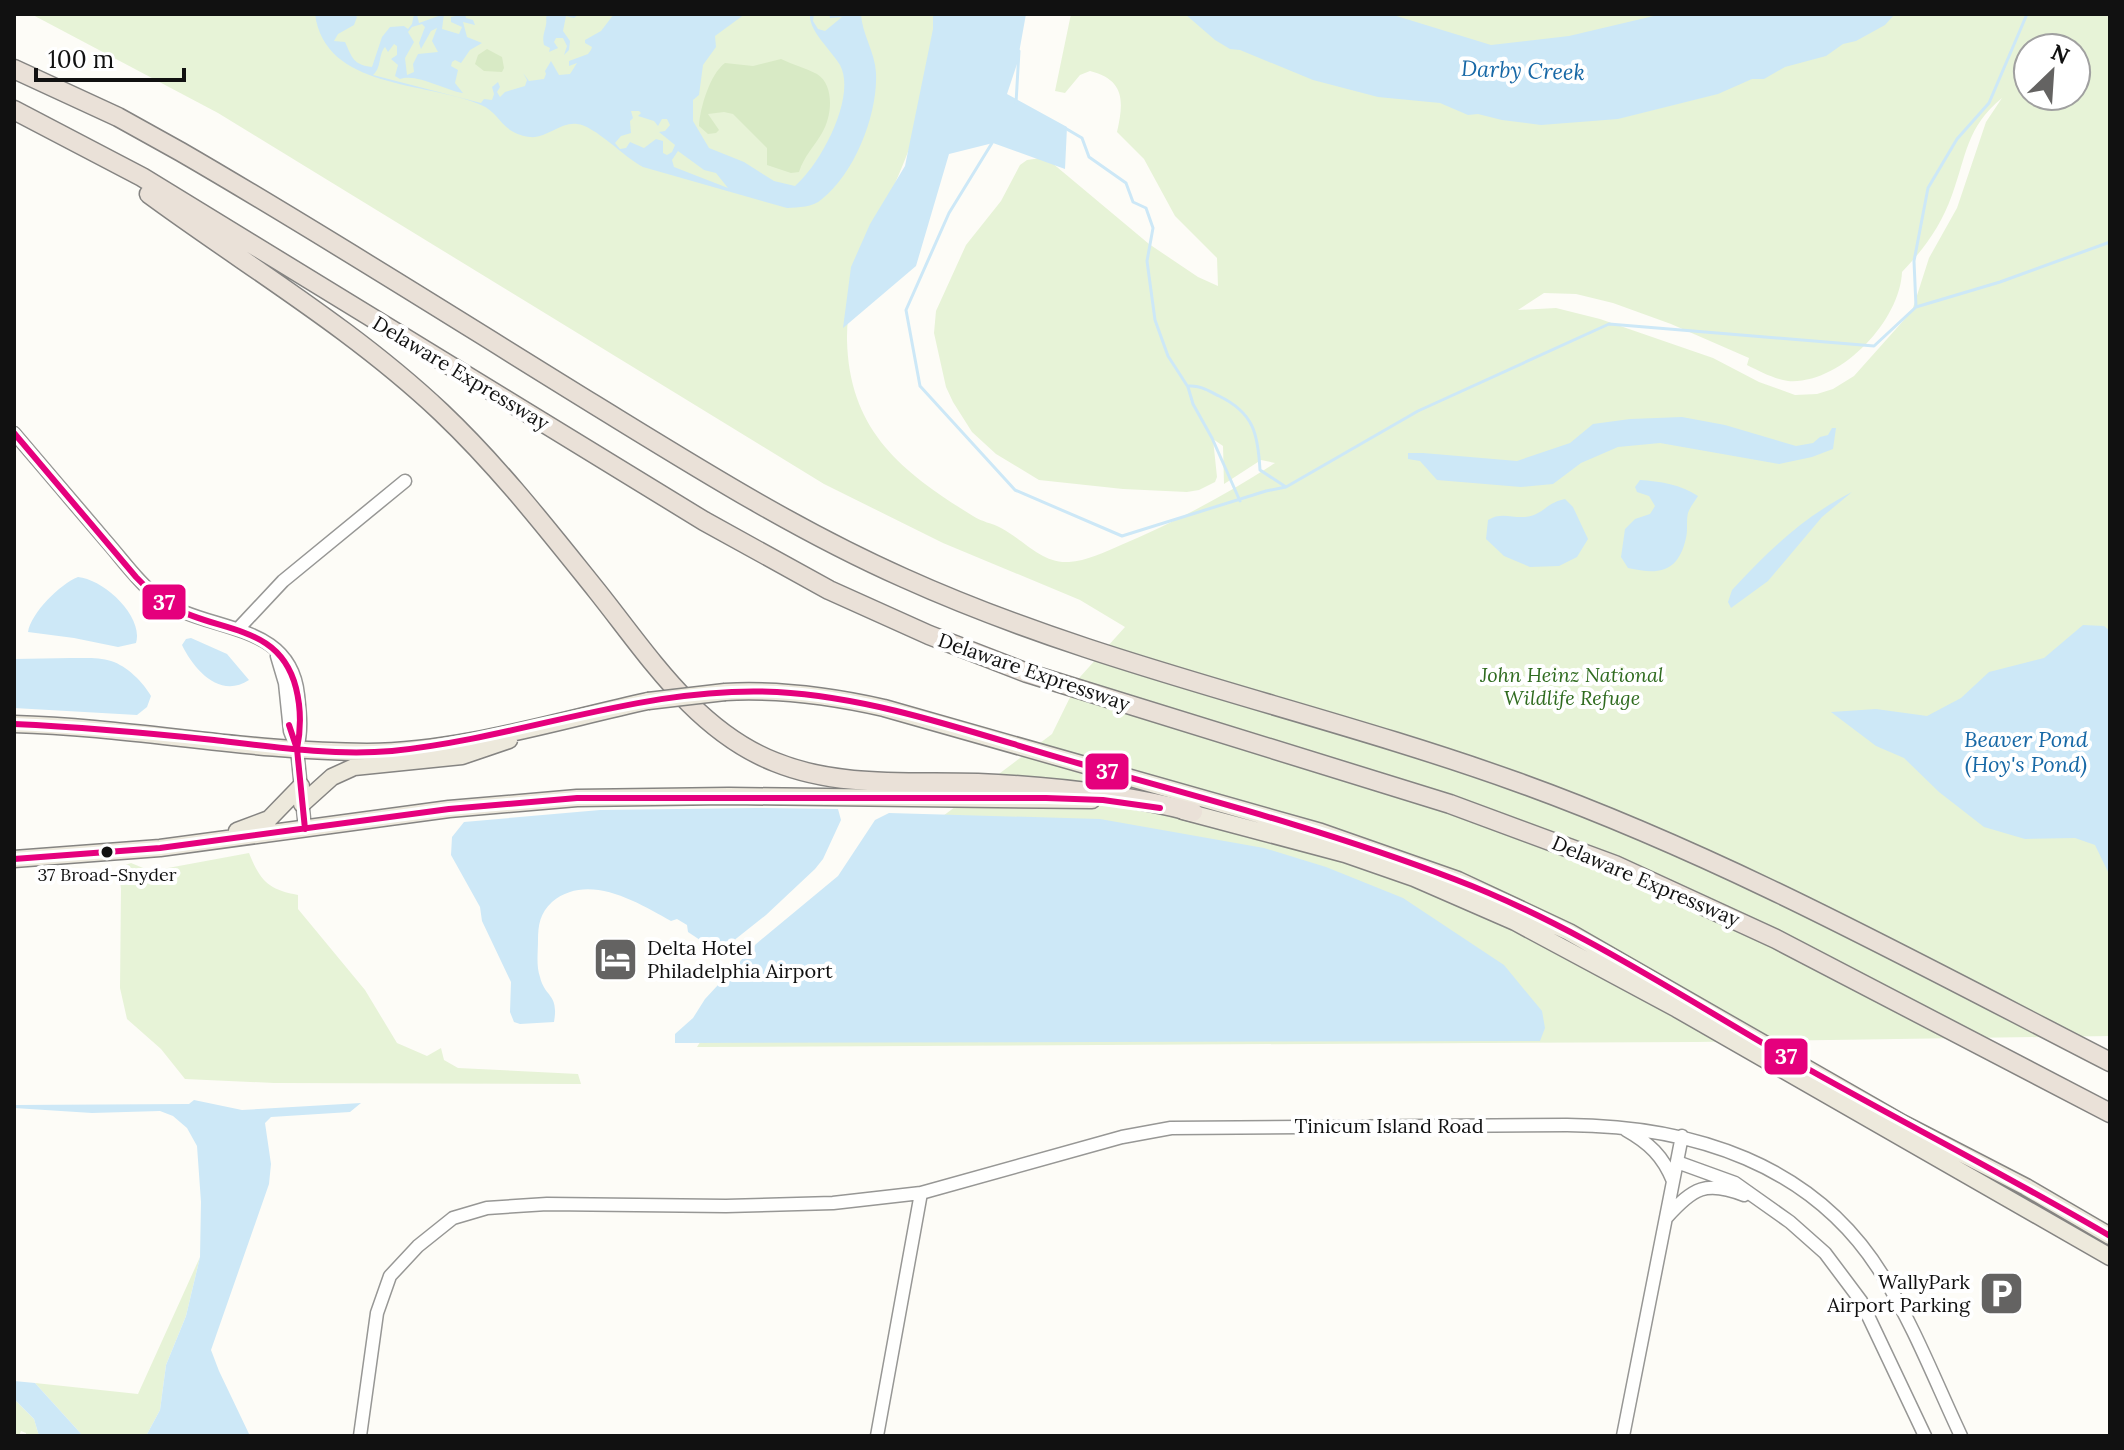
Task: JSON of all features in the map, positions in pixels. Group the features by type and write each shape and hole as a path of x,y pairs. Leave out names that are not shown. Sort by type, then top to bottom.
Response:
{"highway":[{"name":"Delaware Expressway","path":"14,69 118,117 181,152 700,469 826,540 895,574 971,607 1109,655 1449,758 1629,824 1750,878 2110,1062"},
{"name":"Delaware Expressway","path":"14,110 79,142 192,207 704,521 797,574 895,621 962,649 1120,703 1439,800 1615,865 1776,939 2110,1113"},
{"path":"79,142 170,210 326,318 409,383 507,481 676,689 707,721 744,747 786,766 847,780 1062,788 1145,799 1193,812"}],"main road":[{"path":"14,724 91,728 297,749 367,752 456,743 648,701 725,692 776,691 866,704 1365,846 1458,880 1569,932 1883,1112 2026,1187 2110,1236"},
{"path":"302,804 326,782 347,769 462,756 489,749 549,724"},
{"path":"197,843 269,819 301,786"},
{"path":"14,859 114,853 483,805 630,796 1046,798 1103,800 1193,812 1312,844 1414,878 1546,937 2110,1257"}],"street":[{"path":"14,433 157,597 192,615 262,638 293,671 302,730 297,749 305,829"},
{"path":"238,629 283,581 405,481"},
{"path":"1620,1126 1652,1147 1673,1181"},
{"name":"Tinicum Island Road","path":"360,1436 377,1313 390,1276 418,1246 453,1218 487,1208 547,1204 726,1206 833,1203 921,1193 1122,1137 1171,1128 1620,1126 1682,1136 1725,1150 1775,1173 1815,1200 1846,1229 1875,1263 1961,1436"},
{"path":"1623,1436 1682,1136"},
{"path":"1677,1162 1735,1183 1814,1242 1853,1289 1925,1436"},
{"path":"1666,1218 1688,1195 1706,1188 1726,1189 1758,1200"},
{"path":"877,1436 921,1193"}],"green space":[{"name":"John Heinz National Wildlife Refuge","path":"31,14 953,14 913,140 859,270 848,317 850,372 869,424 902,465 976,518 1001,528 1050,559 1069,562 1095,556 1161,527 1275,463 1261,460 1224,484 1223,446 1213,439 1217,477 1215,482 1199,490 1123,489 1039,480 996,454 972,432 946,387 934,333 936,311 966,245 1001,201 1020,165 1027,160 1041,158 1051,162 1149,244 1198,277 1218,286 1217,258 1175,216 1144,159 1117,132 1121,101 1116,86 1090,71 1080,75 1065,93 1055,91 1071,14 2110,14 2110,1036 1696,1042 697,1047 712,1023 935,822 1052,734 1080,677 1125,627 1080,600 943,543 824,484 218,113","holes":["2002,98 1986,122 1957,208 1929,258 1912,311 1854,376 1833,389 1817,394 1795,395 1759,382 1713,358 1600,319 1556,308 1518,310 1544,293 1576,294 1613,303 1671,324 1749,358 1747,365 1777,378 1788,381 1827,373 1864,346 1879,329 1899,291 1902,272 1925,246 1943,217 1974,131"]},
{"path":"487,49 502,57 502,72 484,71 475,64 478,55"},
{"path":"781,59 823,79 830,102 822,133 799,172 791,173 767,165 767,148 733,114 708,114 719,130 716,133 708,134 699,126 707,92 725,63 753,66"},
{"path":"249,853 257,871 267,883 298,895 298,909 365,990 397,1043 427,1056 441,1048 444,1060 458,1068 578,1074 581,1084 274,1083 185,1079 161,1049 127,1019 120,988 119,873 123,866 131,863 157,870"},
{"path":"200,1257 186,1316 166,1365 160,1410 146,1436 83,1436 35,1383 138,1394"},
{"path":"14,1399 34,1419 39,1436 26,1436 21,1431 19,1436 14,1436"}],"water":[{"path":"315,14 354,14 357,17 354,25 338,34 334,41 345,42 357,62 366,66 372,67 382,37 390,27 404,26 408,29 414,14 419,14 419,23 444,14 442,29 459,34 462,27 451,22 451,17 465,14 475,25 463,22 467,37 482,43 470,50 461,63 452,62 451,66 458,70 455,83 463,93 414,78 400,79 395,76 398,65 391,59 397,55 397,46 394,44 388,52 385,47 383,50 373,75 457,97 381,79 357,70 337,57 323,39","holes":["422,24 425,27 419,43 421,49 431,31 437,28 432,41 438,52 418,54 413,64 414,72 407,75 405,58 414,42 408,32"]},
{"path":"549,14 579,14 574,18 566,16 563,31 570,41 569,50 564,55 567,46 563,38 556,38 554,42 558,48 549,52 550,48 544,45 546,17"},
{"path":"614,14 745,14 715,36 716,47 703,65 699,95 693,100 693,121 709,148 744,162 774,181 795,186 825,147 844,94 840,65 813,27 810,14 814,14 813,21 818,29 825,31 842,17 830,18 829,14 861,14 876,73 876,89 868,124 845,174 818,202 787,208 643,167 584,126 565,125 542,136 530,137 512,131 493,113 458,97 481,103 484,99 492,100 492,87 498,82 500,97 505,92 525,86 527,80 523,73 529,81 544,79 551,61 559,75 570,74 577,63 569,66 569,61 588,54 592,47 585,40 601,31","holes":["631,111 641,113 638,116 654,121 658,126 662,119 667,119 670,125 659,132 675,145 672,152 667,155 663,153 663,141 656,139 644,148 630,142 626,148 620,149 615,143 621,136 631,133","678,151 704,170 716,173 728,188 674,167 672,160"]},
{"path":"933,14 1026,14 1017,64 1007,94 1067,127 1065,169 993,143 949,154 916,266 843,328 851,267 870,224 905,166 933,29"},
{"name":"Darby Creek","path":"1185,14 1390,14 1491,45 1569,36 1662,14 1895,14 1885,25 1856,41 1843,44 1826,56 1785,67 1764,79 1752,79 1718,94 1618,119 1541,125 1468,115 1440,103 1378,97 1313,80 1240,50 1230,49"},
{"path":"1682,417 1725,425 1796,446 1813,443 1836,428 1833,449 1779,464 1660,443 1618,447 1581,463 1553,484 1521,487 1437,480 1420,461 1408,459 1408,453 1423,453 1517,461 1570,443 1593,424"},
{"path":"1640,480 1670,484 1698,496 1688,513 1686,538 1678,558 1666,569 1658,571 1628,568 1621,557 1625,529 1635,519 1650,514 1655,506 1649,496 1637,492 1635,487"},
{"path":"1852,492 1822,517 1768,581 1731,608 1728,602 1732,590 1773,548 1802,524"},
{"path":"1565,499 1573,507 1588,539 1577,557 1559,566 1530,567 1504,556 1486,539 1488,520 1502,516 1531,516"},
{"path":"78,577 99,584 128,611 137,632 136,643 118,647 28,632 47,600"},
{"name":"Beaver Pond (Hoy's Pond)","path":"2083,625 2104,626 2110,631 2110,876 2095,845 2075,838 2025,839 1984,827 1939,792 1904,758 1876,746 1831,712 1876,709 1927,716 1961,698 1989,672 2044,658"},
{"path":"191,638 227,654 249,680 228,686 209,679 193,664 182,645"},
{"path":"14,659 102,659 123,667 139,680 151,696 147,707 137,715 14,708"},
{"path":"838,809 841,820 823,859 766,915 713,957 700,940 688,932 687,925 677,919 671,921 612,893 581,890 566,893 548,906 538,929 538,968 542,984 555,1006 554,1022 514,1022 510,1012 511,982 482,921 480,907 451,855 452,837 464,822 600,810"},
{"path":"889,813 1100,819 1264,848 1326,867 1403,898 1504,965 1542,1011 1545,1028 1540,1041 675,1043 675,1034 693,1018 705,999 756,944 838,876 875,820"},
{"path":"194,1100 242,1110 361,1103 350,1112 271,1117 265,1123 271,1164 269,1184 211,1350 250,1436 146,1436 160,1410 166,1365 186,1316 200,1257 201,1202 197,1146 187,1128 173,1116 160,1111 92,1113 14,1108 14,1105 189,1104"},
{"path":"14,1381 35,1383 83,1436 39,1436 34,1419 14,1399"}],"waterway":[{"path":"1916,307 1914,261 1928,188 1957,139 1989,103 2027,14"},
{"path":"1016,103 1019,51"},
{"path":"1065,128 1082,138 1089,157 1126,183 1133,202 1146,208 1153,228 1147,261 1155,320 1168,356 1188,387 1193,404 1240,501"},
{"path":"992,143 949,213 906,310 920,386 1015,490 1122,536 1286,487 1418,411 1609,324 1874,346 1916,307 2000,282 2110,242"},
{"path":"1189,386 1208,390 1231,403 1247,417 1258,446 1260,470 1286,487"}],"transit line":[{"name":"37","path":"14,433 136,577 154,594 174,608 247,634 277,652 288,668 298,696 300,718 297,749"},
{"name":"37","path":"14,724 303,750 370,752 440,744 632,704 728,692 816,696 893,710 1315,831 1496,896 1619,959 1778,1052 2110,1236"},
{"name":"37","path":"289,725 297,749 305,829"},
{"name":"37","path":"14,859 160,848 449,809 577,798 1046,798 1103,800 1160,808"}],"place":[{"name":"37 Broad-Snyder","path":"107,852"},
{"name":"Delta Hotel Philadelphia Airport","path":"616,959"},
{"name":"WallyPark Airport Parking","path":"2001,1293"}]}
